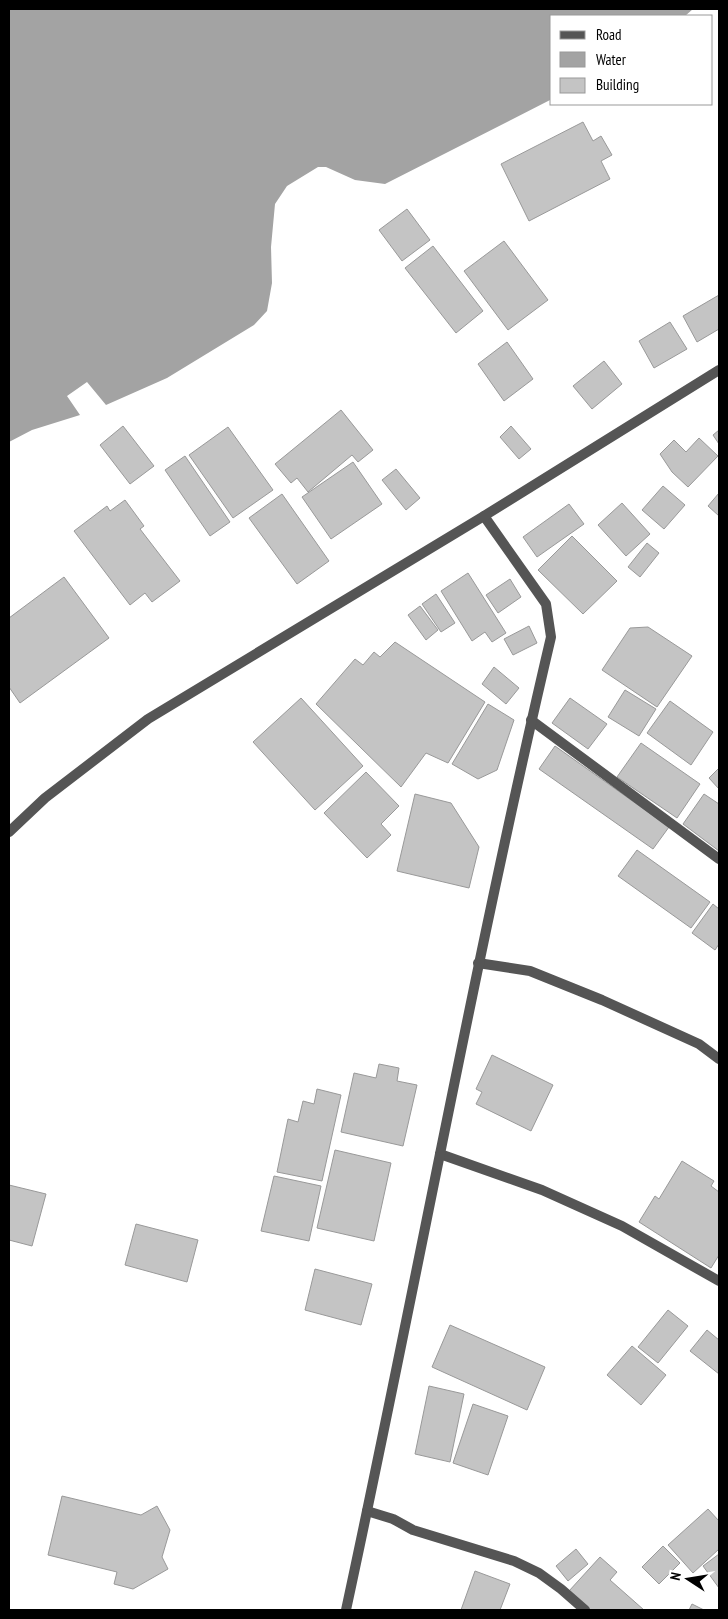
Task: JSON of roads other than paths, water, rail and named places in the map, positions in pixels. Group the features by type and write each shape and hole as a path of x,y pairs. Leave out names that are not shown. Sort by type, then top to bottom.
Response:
{"street":[{"path":"9,832 45,798 148,719 484,516 719,370"},
{"path":"346,1610 478,963 551,637 546,604 484,516"},
{"path":"531,720 719,859"},
{"path":"478,963 530,971 548,978 699,1044 719,1059"},
{"path":"440,1154 542,1190 622,1226 719,1281"},
{"path":"367,1511 393,1519 413,1530 514,1561 539,1573 585,1610"}],"water":[{"path":"9,9 693,9 686,15 550,15 550,100 385,184 355,180 326,167 318,167 287,186 275,204 271,247 272,283 267,311 254,325 167,378 106,405 87,382 67,396 80,415 32,430 9,442"}]}
